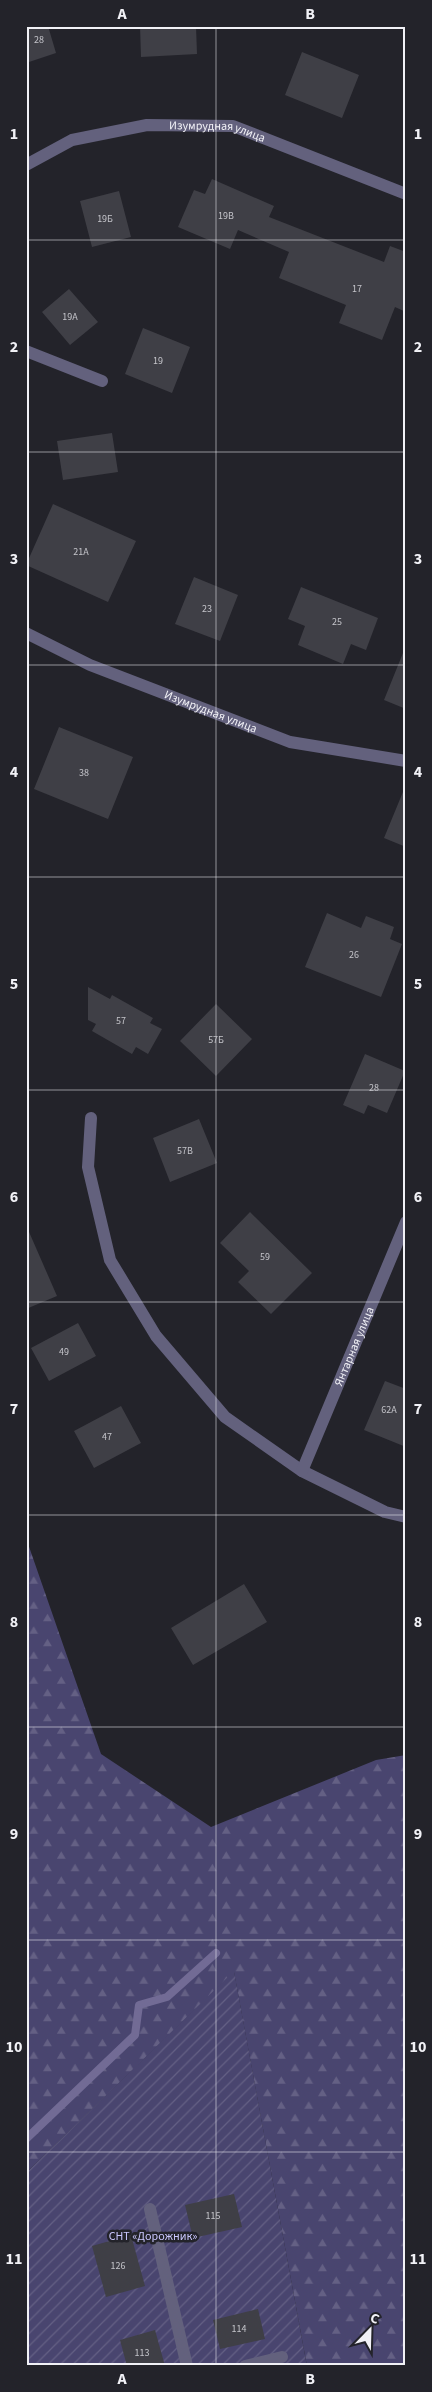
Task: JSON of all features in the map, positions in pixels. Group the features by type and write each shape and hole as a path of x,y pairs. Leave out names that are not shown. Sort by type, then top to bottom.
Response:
{"street":[{"name":"Изумрудная улица","path":"26,165 72,140 147,125 233,126 406,194"},
{"path":"26,352 102,381"},
{"name":"Изумрудная улица","path":"26,633 90,665 290,742 406,761"},
{"path":"91,1118 88,1167 110,1260 156,1336 225,1417 302,1471 385,1512 406,1517"},
{"name":"Янтарная улица","path":"302,1471 406,1222"},
{"path":"150,2209 187,2366"},
{"path":"245,2366 282,2357"}],"green space":[{"path":"26,1538 101,1754 211,1827 376,1760 406,1755 406,2366 307,2366 234,1972 26,2173"},
{"name":"СНТ «Дорожник»","path":"234,1971 307,2366 26,2366 26,2173"}],"building":[{"path":"26,26 48,26 56,53 26,63"},
{"path":"140,26 196,26 197,54 141,57"},
{"path":"302,52 359,75 342,118 285,95"},
{"path":"212,179 274,206 269,217 384,262 390,246 406,252 406,312 395,307 382,340 339,323 346,305 279,278 289,252 238,230 230,249 178,227 194,190 205,194"},
{"path":"119,191 131,237 92,247 80,201"},
{"path":"69,289 98,322 70,345 42,312"},
{"path":"143,328 190,347 172,393 125,374"},
{"path":"112,433 118,472 63,480 57,441"},
{"path":"53,504 136,541 108,602 26,565"},
{"path":"194,577 238,595 220,641 175,624"},
{"path":"301,587 378,618 366,650 351,644 343,664 298,645 305,626 288,619"},
{"path":"406,648 406,709 384,700"},
{"path":"59,727 133,757 108,819 34,789"},
{"path":"406,787 406,847 384,838"},
{"path":"327,913 361,928 366,916 394,927 390,939 402,944 381,997 305,967"},
{"path":"88,987 110,999 112,995 153,1018 150,1023 162,1029 148,1054 136,1047 132,1054 92,1031 96,1024 88,1020"},
{"path":"216,1004 252,1039 216,1076 180,1041"},
{"path":"365,1054 405,1071 387,1113 368,1105 364,1114 343,1105"},
{"path":"199,1119 217,1163 170,1182 153,1138"},
{"path":"250,1212 312,1273 271,1314 238,1282 249,1271 220,1243"},
{"path":"26,1225 57,1296 26,1309"},
{"path":"78,1323 96,1356 49,1381 31,1348"},
{"path":"385,1381 406,1389 406,1447 364,1430"},
{"path":"121,1406 141,1443 94,1468 74,1431"},
{"path":"244,1584 267,1622 193,1665 171,1628"},
{"path":"234,2194 242,2227 193,2238 185,2205"},
{"path":"131,2235 145,2286 106,2297 92,2246"},
{"path":"258,2309 265,2339 220,2349 213,2320"},
{"path":"155,2330 165,2366 127,2366 120,2340"}],"waterway":[{"path":"26,2139 135,2035 139,2005 167,1997 216,1953"}]}
